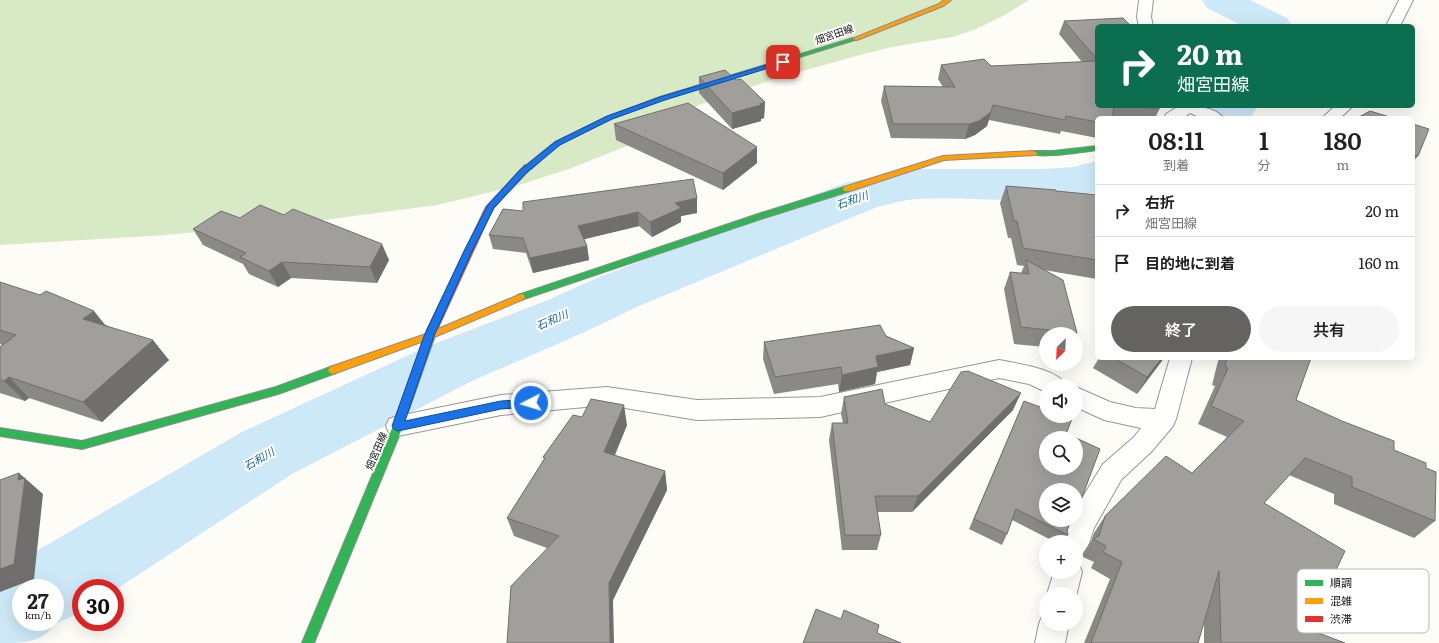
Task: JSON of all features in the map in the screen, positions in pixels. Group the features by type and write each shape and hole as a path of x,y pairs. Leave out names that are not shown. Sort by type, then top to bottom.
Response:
{"main road":[{"name":"畑宮田線","path":"308,643 401,418 429,336 490,207 522,173 557,143 609,118 662,98 843,44 941,6 948,0"},
{"path":"0,432 82,445 278,390 429,336 527,296 761,216 943,158 1018,153 1053,153 1095,148"}],"street":[{"path":"1146,0 1144,17 1146,24"},
{"path":"1394,24 1406,0"},
{"path":"1175,116 1186,108"},
{"path":"1193,108 1211,116"},
{"path":"1332,116 1342,108"},
{"path":"1078,535 1081,525 1112,472 1142,444 1164,419 1180,360"},
{"path":"401,418 501,405 607,396 697,410 769,409 820,406 999,369 1034,376 1040,379"},
{"path":"1083,400 1104,410 1136,418 1164,419"},
{"path":"1050,643 1053,631"}],"green space":[{"path":"0,0 1029,0 1003,16 974,30 952,37 892,47 774,79 699,105 637,142 569,169 516,186 437,205 324,220 166,235 0,245"}],"building":[{"path":"1123,18 1129,24 1095,24 1095,57 1064,21"},
{"path":"984,59 991,66 1095,61 1095,108 1114,108 1112,116 1095,116 1095,122 1066,116 1065,120 993,105 991,112 979,121 969,124 893,124 884,86 955,87 941,65"},
{"path":"725,70 736,80 741,79 765,102 760,104 761,105 732,113 699,77"},
{"path":"688,103 757,147 723,173 614,124"},
{"path":"1370,111 1386,116 1361,116"},
{"path":"1415,125 1429,129 1418,156 1415,155"},
{"path":"693,179 697,198 675,203 681,208 650,222 638,212 578,226 587,246 530,258 523,238 489,235 503,209 523,211 523,202"},
{"path":"1006,186 1095,195 1095,260 1023,248 1017,221 1014,221"},
{"path":"260,205 284,215 293,209 382,244 370,267 282,262 269,271 240,257 246,253 193,229 221,211 240,218"},
{"path":"1026,260 1063,280 1075,327 1039,327 1039,329 1021,327 1010,272 1029,274"},
{"path":"0,282 40,295 46,291 94,311 83,319 153,340 83,402 9,377 4,381 0,380 0,347 16,335 0,330"},
{"path":"880,325 886,336 914,348 876,356 878,367 842,375 841,367 775,377 764,342"},
{"path":"1117,360 1160,360 1147,377"},
{"path":"1226,360 1310,360 1296,400 1342,421 1394,441 1394,450 1426,463 1426,468 1436,472 1435,521 1352,487 1352,477 1305,458 1264,503 1345,551 1336,569 1297,569 1297,633 1319,633 1345,643 1221,643 1219,571 1198,643 1091,643 1122,562 1103,552 1106,546 1093,539 1099,536 1105,516 1166,456 1192,473 1244,421 1211,406 1228,368 1225,366"},
{"path":"968,371 1021,393 918,496 875,496 881,535 845,535 832,423 848,423 844,397 882,389 885,404 930,422 961,372"},
{"path":"591,399 624,405 604,452 665,471 609,583 610,643 507,643 511,586 559,536 507,518 545,458 543,457 573,415 582,417"},
{"path":"1024,401 1039,407 1039,423 1070,423 1067,431 1039,431 1039,475 1083,475 1083,441 1100,449 1083,495 1083,483 1039,483 1039,520 1016,509 1007,534 974,519"},
{"path":"19,473 18,480 25,478 14,564 0,569 0,480"},
{"path":"1052,527 1068,527 1067,531 1068,535"},
{"path":"816,609 841,619 844,610 879,625 877,633 901,643 803,643"}],"waterway":[{"name":"石和川","path":"1220,0 1269,24"},
{"name":"石和川","path":"1228,116 1234,108"},
{"name":"石和川","path":"63,579 267,453 449,364 564,317 618,292 863,194 915,184 1045,184 1075,182 1095,177"},
{"name":"石和川","path":"0,617 12,610"}],"traffic: fast":[{"path":"528,167 557,143 609,118 662,98 855,39"},
{"path":"1033,153 1053,153 1095,148"},
{"path":"521,297 761,216 847,189"},
{"path":"308,643 398,426 432,330"},
{"path":"0,432 82,445 278,390 333,370"}],"traffic: slow":[{"path":"855,39 941,5 948,0"},
{"path":"847,189 943,158 1033,153"},
{"path":"333,370 429,336 521,297"}],"traffic: jam":[{"path":"432,330 490,207 528,167"}],"route":[{"path":"531,403 501,405 398,426 429,336 490,207 522,173 557,143 609,118 662,98 783,62"}]}
